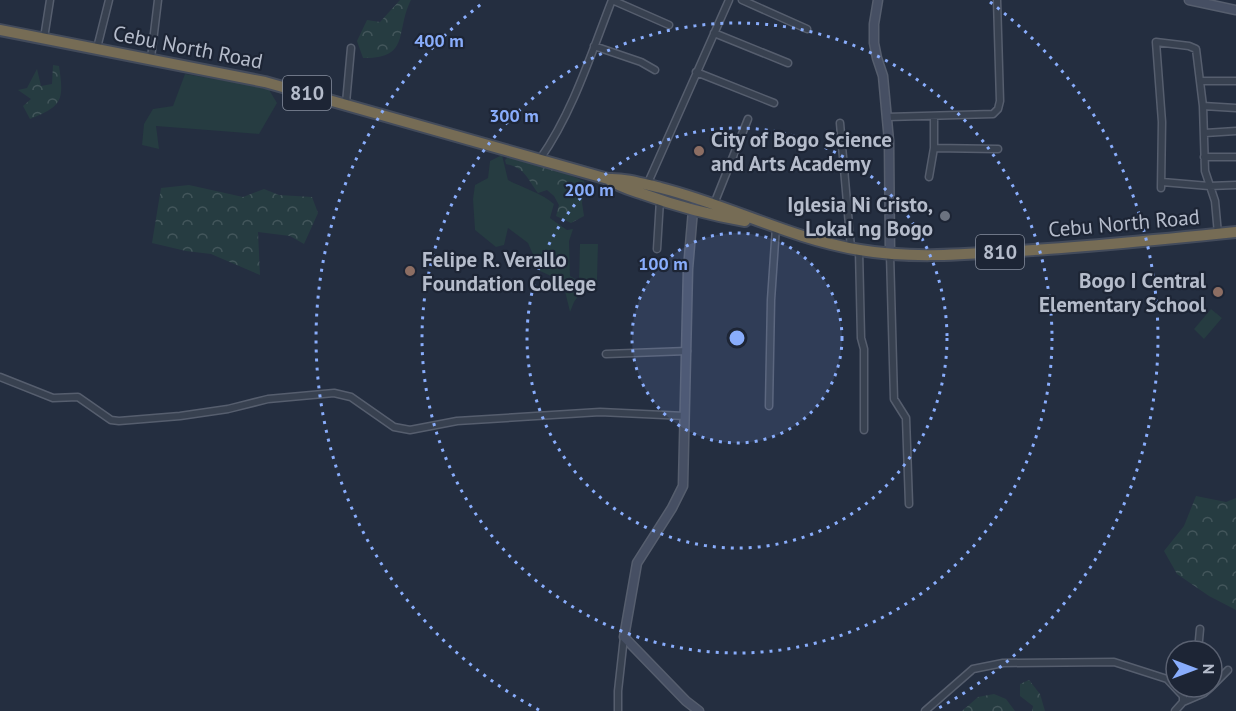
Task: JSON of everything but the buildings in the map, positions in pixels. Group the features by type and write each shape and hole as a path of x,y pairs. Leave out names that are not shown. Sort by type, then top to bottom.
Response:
{"highway":[{"name":"Cebu North Road","path":"0,30 265,82 540,159 608,179 617,185 683,194 771,226"},
{"name":"Cebu North Road","path":"646,189 660,200 693,210 771,226 855,249 890,254 966,254 1074,249 1236,232"},
{"path":"678,206 683,194"}],"main road":[{"path":"878,0 874,43 883,76 887,117 890,254"},
{"path":"1189,0 1236,10"},
{"path":"697,198 693,210 688,269 683,486 672,508 637,563 624,638 686,701 699,711"}],"street":[{"path":"44,38 50,0"},
{"path":"97,48 109,0"},
{"path":"151,58 158,0"},
{"path":"540,159 555,138 612,0 669,25"},
{"path":"646,189 729,0"},
{"path":"742,0 807,28"},
{"path":"887,117 993,114 998,109 1000,101 997,0"},
{"path":"714,33 788,63"},
{"path":"1218,234 1215,201 1209,186 1204,157 1203,106 1196,49 1156,42 1162,122 1161,185 1209,186 1236,185"},
{"path":"594,46 641,62 655,70"},
{"path":"346,104 351,48"},
{"path":"696,72 774,103"},
{"path":"1200,81 1236,81"},
{"path":"1203,106 1236,108"},
{"path":"930,177 934,148 934,116"},
{"path":"714,204 748,119"},
{"path":"840,123 855,249 861,338 864,349 864,430"},
{"path":"1205,133 1236,131"},
{"path":"934,148 998,149"},
{"path":"1204,157 1236,157"},
{"path":"657,249 660,200"},
{"path":"769,406 771,226"},
{"path":"890,254 894,399 906,418 909,504"},
{"path":"606,354 687,351"},
{"path":"0,377 53,398 78,397 111,420 119,421 180,416 228,409 268,399 334,393 351,397 394,427 410,430 457,421 600,412 684,416"},
{"path":"1199,639 1200,629"},
{"path":"618,711 624,638"},
{"path":"925,711 972,669 1003,663 1114,662 1164,678"},
{"path":"1224,674 1228,670"},
{"path":"1175,711 1183,699"}],"green space":[{"path":"400,0 411,0 395,48 388,54 363,58 357,41 367,20 380,22"},
{"path":"53,65 59,66 61,94 59,100 49,110 30,119 23,106 31,99 18,90 27,88 37,69 41,86 52,84"},
{"path":"185,74 268,88 277,103 259,134 156,126 159,149 142,145 144,124 153,109 173,106"},
{"path":"502,155 508,180 549,200 554,204 550,218 567,230 573,229 569,241 570,276 580,282 584,288 570,312 565,291 553,277 540,271 528,243 508,228 504,245 496,247 475,230 473,199 475,185 488,178 490,161"},
{"path":"508,157 584,181 582,203 584,216 571,223 556,216 559,205 554,196 547,190 538,193 522,171 506,164 505,160"},
{"path":"189,185 243,197 264,189 279,195 312,197 318,213 304,244 290,236 258,232 260,275 211,254 152,243 161,188"},
{"path":"580,244 598,244 597,280 579,279"},
{"path":"1211,309 1222,318 1204,339 1194,329"},
{"path":"1196,496 1226,502 1236,498 1236,610 1209,596 1177,574 1164,551 1184,526"},
{"path":"1029,680 1040,694 1045,711 1032,711 1033,706 1020,696 1020,684"},
{"path":"994,694 1006,699 1015,711 962,711 978,697"}],"place":[{"name":"City of Bogo Science and Arts Academy","path":"699,151"},
{"name":"Iglesia Ni Cristo, Lokal ng Bogo","path":"945,216"},
{"name":"Felipe R. Verallo Foundation College","path":"410,271"},
{"name":"Bogo I Central Elementary School","path":"1218,292"}]}
